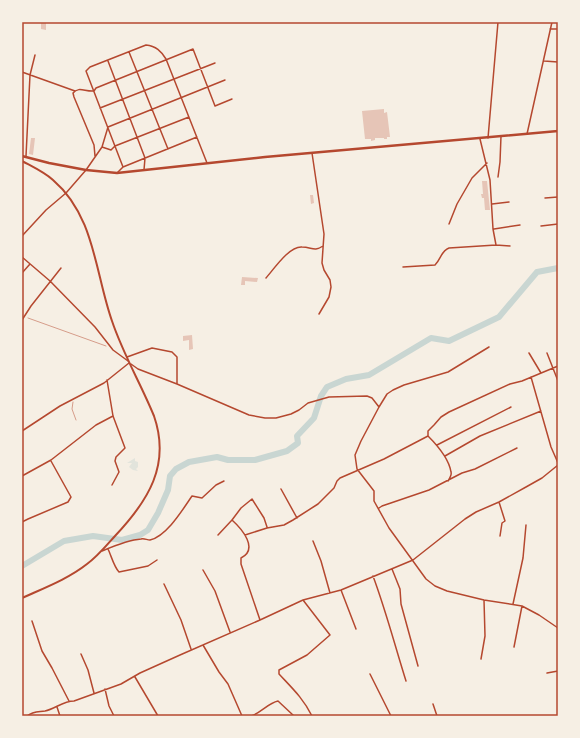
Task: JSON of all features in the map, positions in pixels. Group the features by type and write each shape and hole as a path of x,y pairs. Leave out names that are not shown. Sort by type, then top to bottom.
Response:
{"main road":[{"path":"24,157 86,170 117,173 312,153 558,131"}],"street":[{"path":"488,138 498,22"},
{"path":"527,134 552,22"},
{"path":"550,29 558,29"},
{"path":"123,167 86,71 90,67 146,45 153,46 161,51 166,59 207,163"},
{"path":"22,72 75,91 78,89 94,91 96,88 193,49 215,106 232,99"},
{"path":"129,52 168,149"},
{"path":"24,157 30,75 35,55"},
{"path":"107,61 146,158 144,170"},
{"path":"100,108 215,62"},
{"path":"544,62 558,62"},
{"path":"108,127 225,80"},
{"path":"75,91 73,93 74,97 94,145 95,156"},
{"path":"102,147 111,150 115,146 189,117"},
{"path":"22,236 46,210 66,193 86,170 102,147 108,127"},
{"path":"498,177 501,136"},
{"path":"117,173 123,167 197,137"},
{"path":"480,138 490,180 496,245"},
{"path":"312,153 324,234 322,256 323,268 328,276 331,287 329,297 319,314"},
{"path":"22,161 48,176 66,193 76,207 88,230 112,321 129,362 148,401 158,428 160,452 159,463 151,488 141,505 107,548"},
{"path":"449,224 457,204 472,178 487,163"},
{"path":"545,198 558,197"},
{"path":"492,204 509,202"},
{"path":"541,226 558,224"},
{"path":"494,229 520,225"},
{"path":"403,268 438,263 442,254 449,248 496,245 510,246"},
{"path":"266,278 292,249 296,247 303,247 316,250 323,246"},
{"path":"22,257 50,281 95,327 111,348 138,369 249,415 266,418 276,418 291,414 312,401 330,397 367,396 372,398 379,407"},
{"path":"22,273 30,264"},
{"path":"22,320 61,268"},
{"path":"127,357 152,348 172,352 177,357 177,384"},
{"path":"489,348 448,372 404,385 387,394 355,455 357,469 374,491 374,501 389,528 426,579 435,586 447,591 484,600 522,606 558,627"},
{"path":"529,353 541,373"},
{"path":"547,353 558,381"},
{"path":"22,431 107,380 129,362"},
{"path":"428,436 428,431 440,417 510,384 531,378 558,366"},
{"path":"27,716 31,712 46,711 121,684 140,673 303,600 341,590 413,560 476,512 499,502 542,478 558,464 551,447 531,378"},
{"path":"107,380 113,416 125,448 116,457 115,461 119,472 112,485"},
{"path":"437,445 511,407"},
{"path":"445,456 480,436 540,411"},
{"path":"22,476 51,460 96,425 113,416"},
{"path":"428,436 445,456 452,472 448,480"},
{"path":"245,535 268,528 284,526 318,504 334,488 340,478 357,469 384,459 428,436"},
{"path":"379,508 429,490 517,448"},
{"path":"22,522 68,502 71,499 51,460"},
{"path":"22,598 56,583 76,572 107,548 142,538 149,540 156,537 164,532 192,496 202,498 216,485 224,481"},
{"path":"281,489 297,518"},
{"path":"218,535 243,506 252,498 268,528"},
{"path":"499,502 505,521 502,523 500,536"},
{"path":"232,520 245,535 249,551 248,554 242,558 241,564 260,620"},
{"path":"513,604 523,558 526,525"},
{"path":"313,542 321,562 330,593"},
{"path":"107,548 116,569 119,572 148,566 157,560"},
{"path":"392,569 400,589 401,604 418,666"},
{"path":"203,570 215,591 230,633"},
{"path":"373,576 406,681"},
{"path":"164,584 181,620 191,650"},
{"path":"341,590 356,629"},
{"path":"303,600 330,635 306,655 279,670 279,674 306,703 312,716"},
{"path":"481,659 485,636 484,600"},
{"path":"514,647 522,606"},
{"path":"32,622 42,651 68,702"},
{"path":"203,645 218,672 228,684 242,716"},
{"path":"81,654 88,670 94,693"},
{"path":"547,673 558,671"},
{"path":"370,674 391,716"},
{"path":"135,677 158,716"},
{"path":"105,689 109,706 114,716"},
{"path":"251,716 256,715 278,700 294,716"},
{"path":"434,704 437,716"},
{"path":"57,707 60,716"}],"path":[{"path":"24,317 111,348"},
{"path":"74,399 72,409 76,420"}],"shaded area":[{"path":"135,458 135,461 138,462 138,467 136,469 138,471 129,467 132,463 127,463"}],"building":[{"path":"41,22 46,22 46,30 41,29"},
{"path":"384,109 384,113 387,112 390,137 387,137 387,139 375,138 375,140 371,141 371,139 365,139 362,111"},
{"path":"31,138 35,138 33,155 29,154"},
{"path":"482,181 487,181 490,210 485,210 484,198 482,198 481,194 483,194"},
{"path":"310,195 313,195 314,203 311,204"},
{"path":"242,277 258,278 257,282 245,281 245,285 241,285"},
{"path":"192,335 193,349 189,350 189,340 183,341 183,336"}],"waterway":[{"path":"22,566 64,541 93,536 122,540 140,535 148,530 158,513 168,490 170,476 176,469 189,462 217,457 228,460 255,460 287,451 298,443 297,436 314,418 321,396 327,387 346,379 369,375 431,338 449,341 499,317 537,272 558,268"}]}
